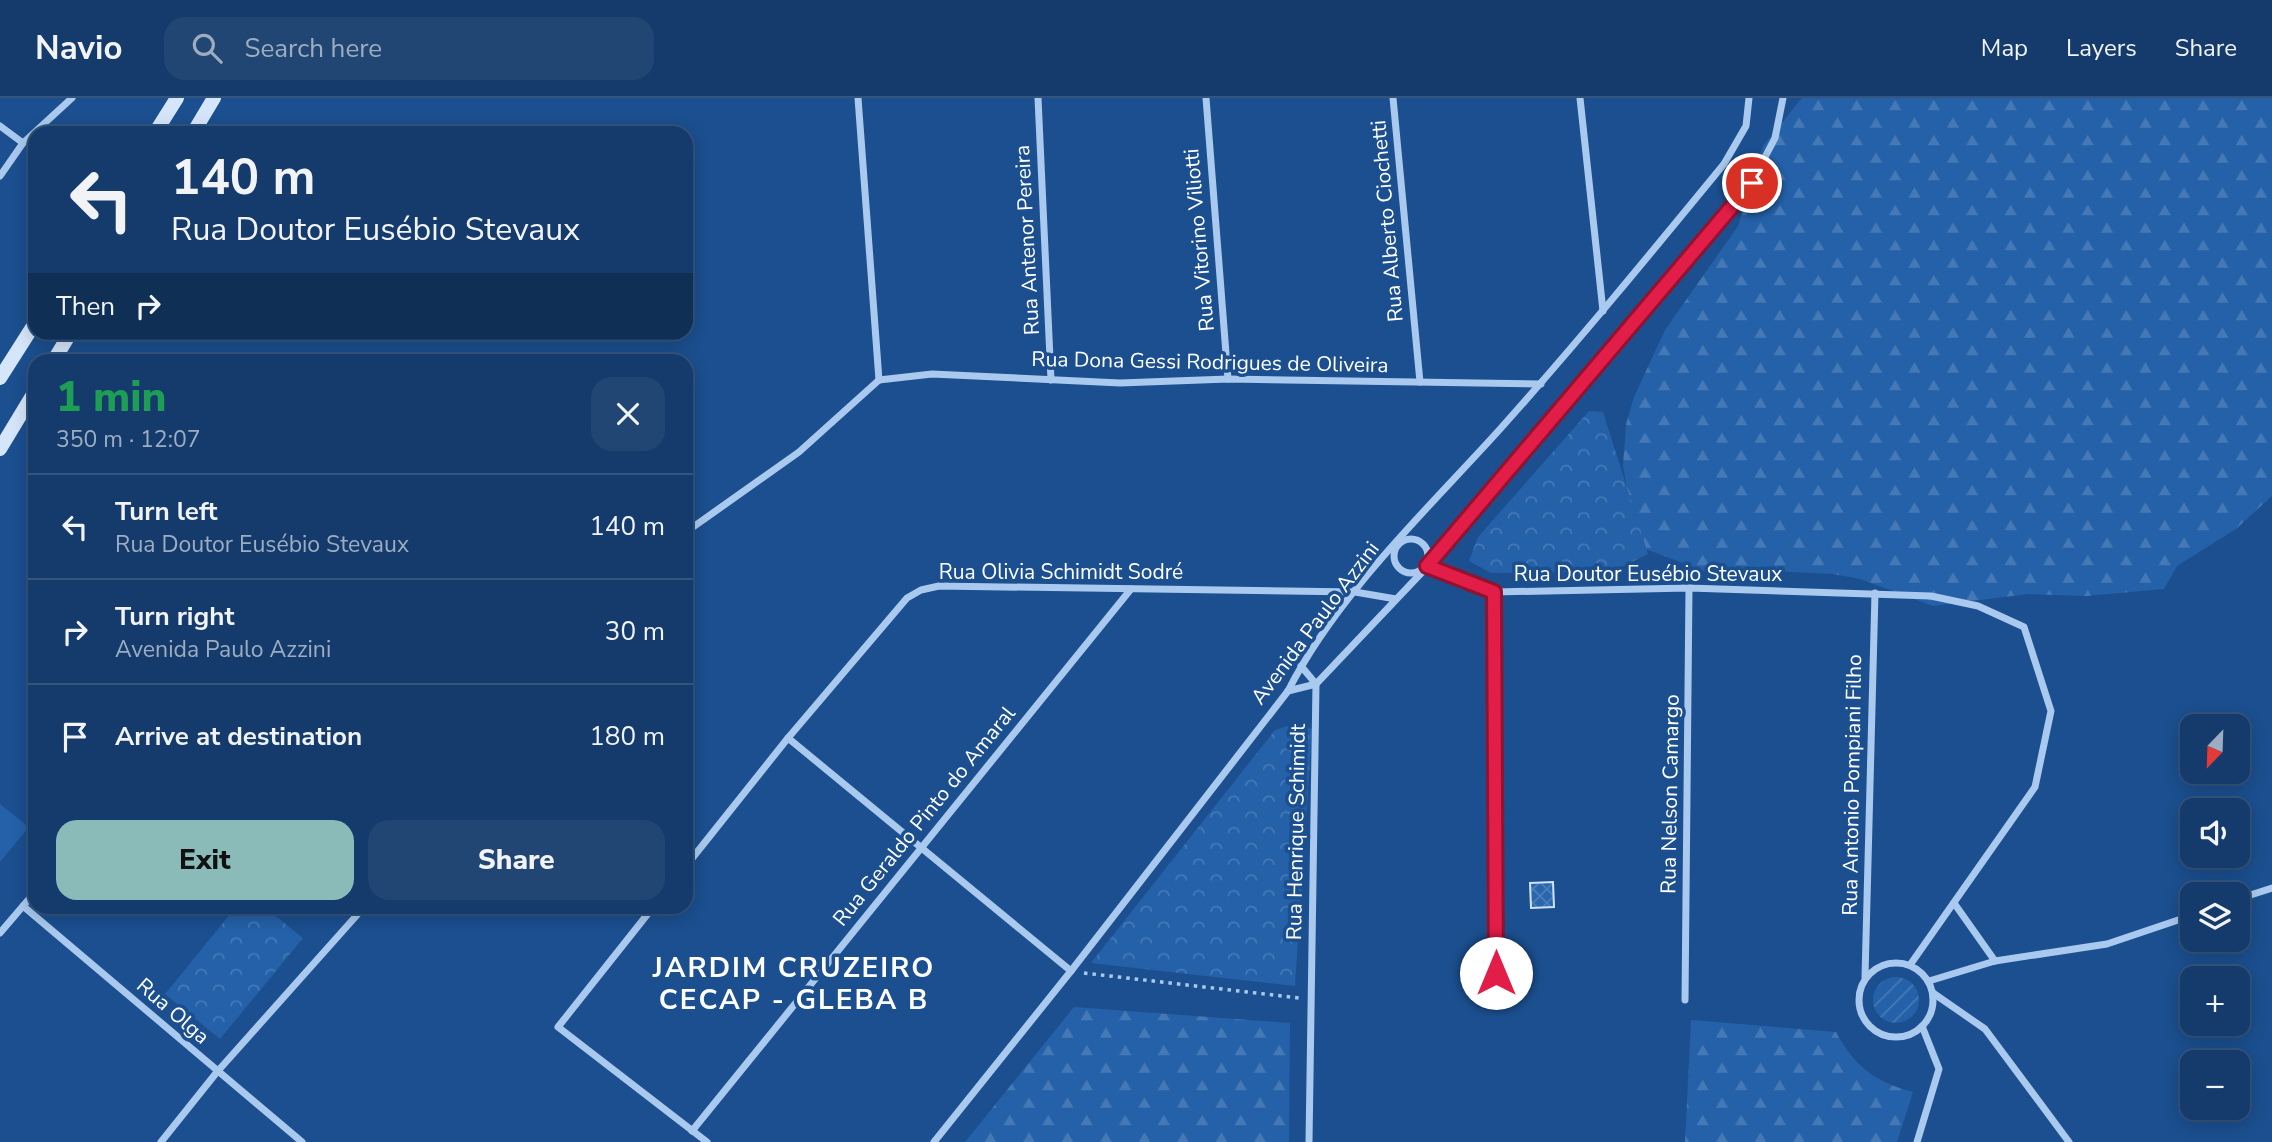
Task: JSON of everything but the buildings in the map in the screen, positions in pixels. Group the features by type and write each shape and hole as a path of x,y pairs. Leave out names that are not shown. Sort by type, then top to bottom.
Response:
{"main road":[{"path":"159,126 177,98"},
{"path":"197,126 215,98"},
{"path":"0,379 28,334"},
{"path":"0,449 28,403"}],"street":[{"path":"42,126 72,98"},
{"path":"693,527 799,452 879,380 858,98"},
{"name":"Rua Antenor Pereira","path":"1038,98 1051,380"},
{"name":"Rua Vitorino Viliotti","path":"1206,98 1228,380"},
{"name":"Rua Alberto Ciochetti","path":"1393,98 1420,382"},
{"path":"1580,98 1602,311"},
{"name":"Avenida Paulo Azzini","path":"934,1142 1071,971 1288,691 1301,666 1355,592 1541,384 1724,164 1746,126 1749,98"},
{"path":"1288,691 1316,684 1396,600 1752,183 1775,138 1783,98"},
{"path":"0,126 23,143"},
{"path":"0,176 28,138"},
{"name":"Rua Dona Gessi Rodrigues de Oliveira","path":"879,380 932,374 1120,383 1228,380 1541,384"},
{"path":"1406,539 1420,541 1428,552 1427,566 1412,573 1398,568 1393,554 1396,545 1406,539"},
{"name":"Rua Doutor Eusébio Stevaux","path":"1427,566 1494,592 1689,588 1931,596 1978,606 2024,627 2051,711 2035,788 1910,965"},
{"name":"Rua Olivia Schimidt Sodré","path":"693,857 788,738 907,598 921,590 939,586 1355,592 1396,600"},
{"name":"Rua Nelson Camargo","path":"1685,1000 1689,588"},
{"name":"Rua Geraldo Pinto do Amaral","path":"692,1131 1131,589"},
{"path":"1494,592 1496,1001"},
{"name":"Rua Antonio Pompiani Filho","path":"1865,977 1875,593"},
{"path":"1301,666 1316,684"},
{"name":"Rua Henrique Schimidt","path":"1309,1142 1316,684"},
{"path":"788,738 1071,971"},
{"path":"2250,895 2272,888"},
{"path":"0,933 28,900"},
{"path":"1954,903 1995,961"},
{"name":"Rua Olga","path":"23,906 28,910"},
{"name":"Rua Olga","path":"32,914 302,1142"},
{"path":"161,1142 217,1072 358,914"},
{"path":"648,914 558,1027 707,1142"},
{"path":"1928,981 1995,961 2107,944 2180,919"},
{"path":"1886,963 1910,965 1928,981 1933,993 1930,1016 1922,1026 1901,1037 1889,1037 1867,1024 1858,1001 1865,977 1886,963"},
{"path":"1933,993 1985,1029 2069,1142"},
{"path":"1917,1142 1939,1069 1922,1026"}],"path":[{"path":"1071,971 1311,1000"}],"green space":[{"path":"1802,98 2272,98 2272,496 2236,529 2177,566 2164,589 2087,596 2028,594 1933,606 1860,579 1833,574 1773,571 1739,580 1712,574 1643,548 1631,510 1623,466 1626,424 1634,397 1665,330 1738,226 1763,146"},
{"path":"1589,411 1603,412 1648,554 1611,572 1491,573 1469,561 1478,537"},
{"path":"1297,723 1312,729 1295,986 1091,963 1275,730"},
{"path":"0,804 28,828 0,862"},
{"path":"230,914 273,914 303,938 220,1039 165,994"},
{"path":"1896,977 1912,984 1919,1000 1912,1016 1896,1023 1880,1016 1873,1000 1880,984"},
{"path":"1074,1007 1290,1023 1289,1142 965,1142"},
{"path":"1691,1020 1836,1032 1850,1054 1867,1071 1887,1083 1913,1092 1897,1142 1685,1142"}],"district":[{"name":"JARDIM CRUZEIRO CECAP - GLEBA B","path":"794,984"}],"route":[{"path":"1496,973 1494,592 1427,566 1752,183"}]}
